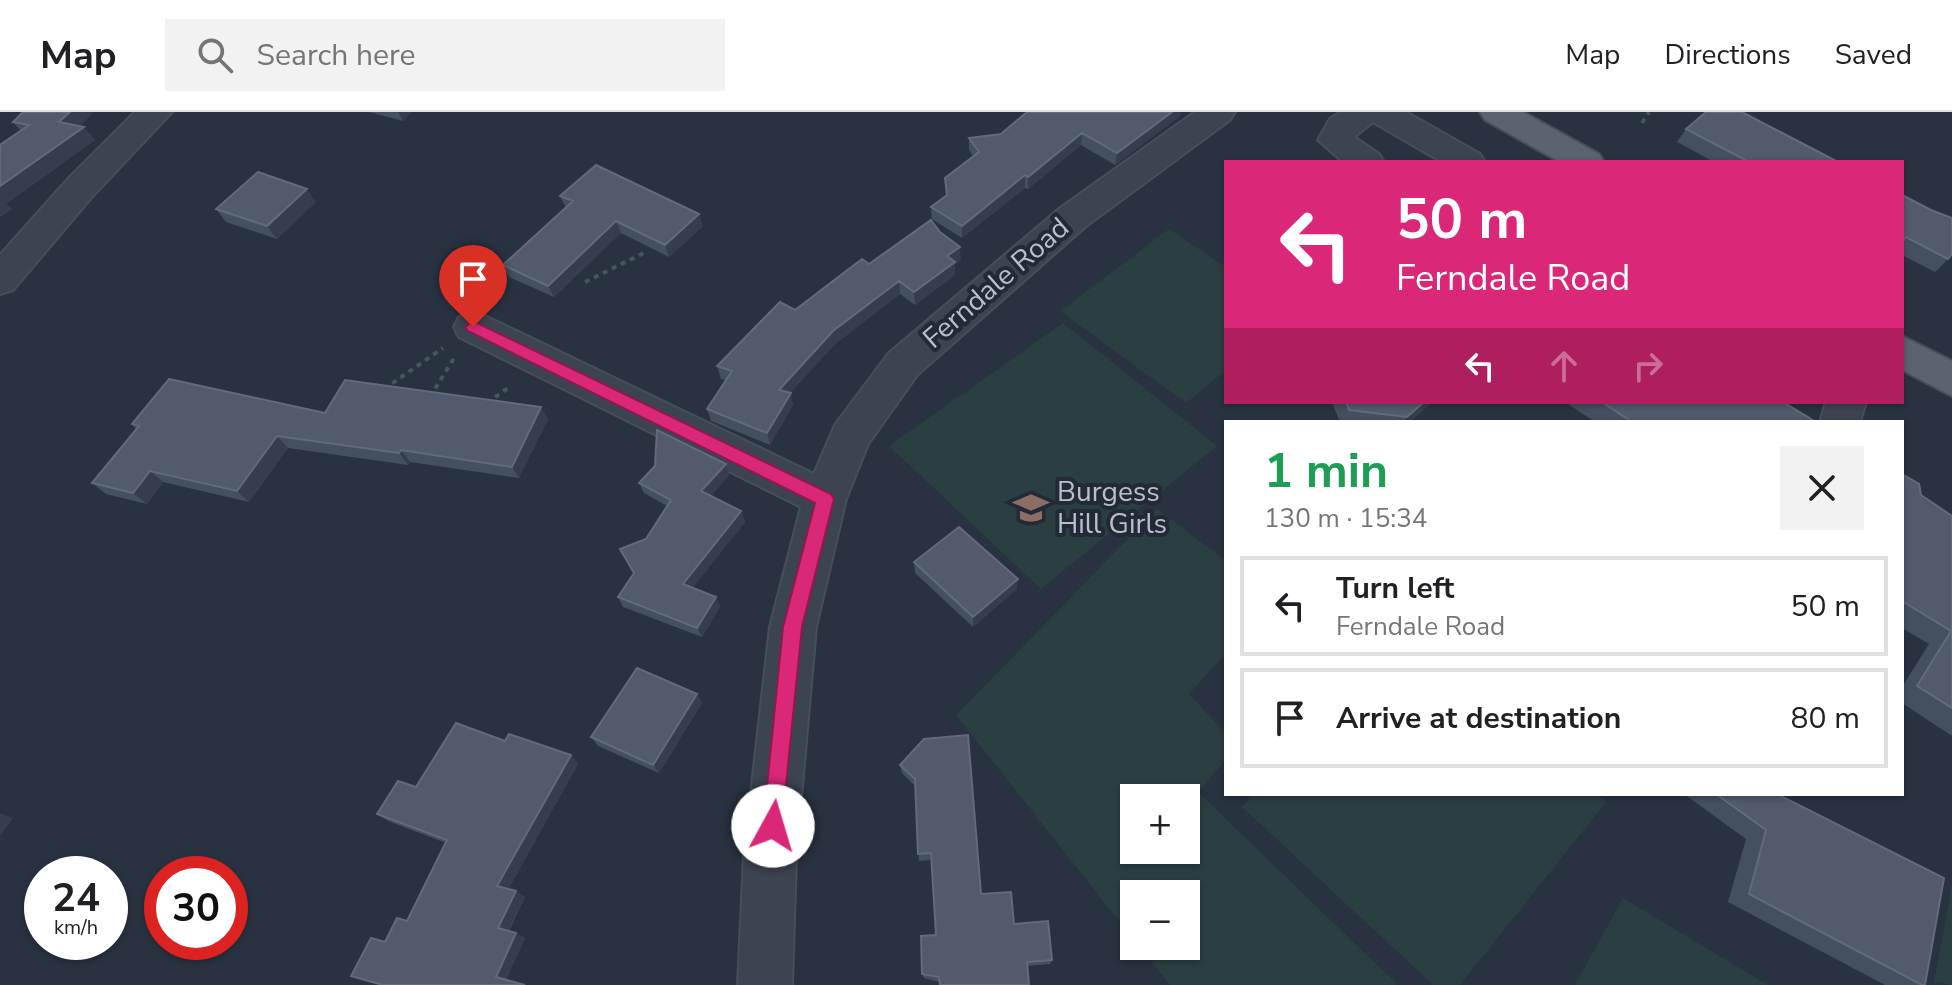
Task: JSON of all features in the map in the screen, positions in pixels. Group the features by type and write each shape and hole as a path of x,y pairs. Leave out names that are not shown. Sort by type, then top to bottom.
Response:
{"main road":[{"path":"1509,114 1584,160"},
{"path":"1905,355 1952,380"}],"street":[{"path":"0,280 79,189 155,112"},
{"name":"Ferndale Road","path":"765,985 770,855 793,627 825,499 850,437 903,364 1072,218 1218,112"},
{"path":"1364,112 1342,127 1335,140 1364,160"},
{"path":"1381,112 1465,160"},
{"path":"473,327 825,499"}],"path":[{"path":"1642,123 1649,112"},
{"path":"585,282 646,252"},
{"path":"384,389 473,327"},
{"path":"430,397 473,327"}],"green space":[{"path":"1169,229 1224,266 1224,372 1186,403 1060,311"},
{"path":"1063,323 1217,446 1041,589 889,446"},
{"path":"1157,509 1224,559 1224,655 1189,694 1224,732 1224,762 1200,790 1200,784 1120,784 1120,864 1200,864 1200,794 1398,985 1170,985 1150,960 1200,960 1200,880 1120,880 1120,922 956,715"},
{"path":"1252,796 1598,796 1606,802 1460,985 1433,985 1242,807"},
{"path":"1952,885 1952,985 1934,982"},
{"path":"1623,898 1768,985 1575,985"}],"building":[{"path":"23,112 70,112 59,122 84,127 0,186 0,145 29,125 13,122"},
{"path":"1027,112 1172,112 1117,153 1082,133 962,226 931,207 947,195 945,178 979,152 969,138 1001,134"},
{"path":"1706,112 1742,112 1834,160 1745,160 1686,129"},
{"path":"596,165 699,214 665,245 616,221 548,286 503,265 573,201 560,196"},
{"path":"258,172 307,189 267,226 216,209"},
{"path":"1904,196 1952,218 1952,254 1948,259 1906,237 1904,240"},
{"path":"931,220 940,232 960,247 947,256 955,262 914,292 899,281 833,331 779,390 791,393 767,433 707,409 732,371 717,366 780,302 795,310 862,259 869,264"},
{"path":"169,379 325,413 345,380 541,407 512,467 277,436 237,491 150,471 133,493 92,483 139,426 132,424"},
{"path":"1347,404 1422,404 1407,417 1349,410"},
{"path":"1605,404 1786,404 1813,420 1629,420"},
{"path":"657,430 726,464 701,491 741,511 683,584 716,597 697,628 618,597 634,573 620,549 646,539 671,500 639,483 655,466"},
{"path":"1904,475 1919,484 1921,495 1952,516 1952,708 1917,686 1951,631 1904,602"},
{"path":"959,527 1018,579 973,617 914,562"},
{"path":"637,668 697,694 653,765 591,737"},
{"path":"456,723 505,741 509,734 571,755 497,886 516,891 498,928 516,933 496,977 525,985 383,985 351,976 371,938 385,942 397,918 407,921 447,840 377,814 398,781 416,787"},
{"path":"968,735 981,894 1011,892 1014,924 1048,921 1052,960 1027,962 1029,985 940,985 939,977 922,974 921,936 936,935 931,853 918,854 915,779 900,765 924,739"},
{"path":"1719,796 1781,796 1944,878 1925,985 1749,894 1766,830"}],"place":[{"name":"Burgess Hill Girls","path":"1031,508"}],"route":[{"path":"473,327 825,499 793,627 773,826"}]}
